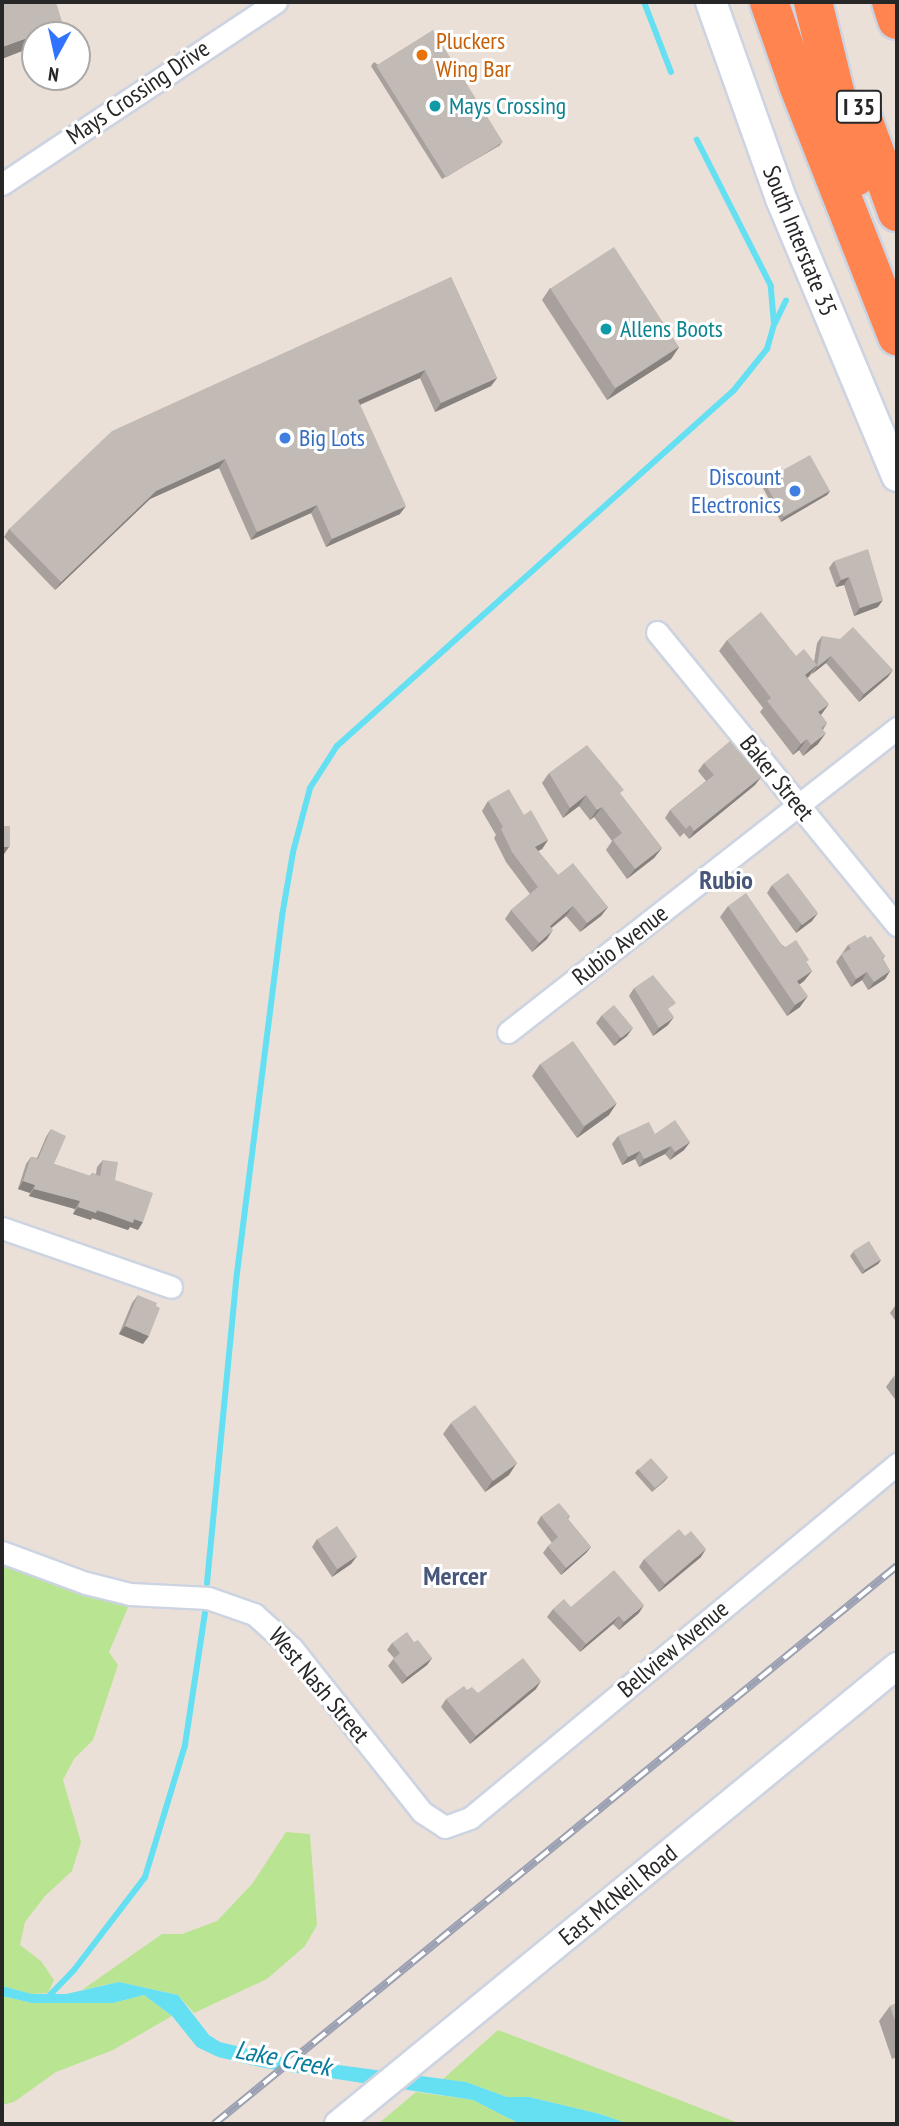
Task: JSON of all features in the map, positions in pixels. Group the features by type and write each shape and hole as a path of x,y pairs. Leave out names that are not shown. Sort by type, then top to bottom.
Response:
{"highway":[{"path":"769,2 798,85 897,334"},
{"path":"813,2 897,334"},
{"name":"I 35","path":"820,2 897,212"},
{"path":"891,2 897,20"}],"main road":[{"name":"South Interstate 35","path":"711,2 782,201 897,476"}],"street":[{"name":"Mays Crossing Drive","path":"2,184 276,2"},
{"name":"Baker Street","path":"657,632 897,925"},
{"name":"Rubio Avenue","path":"508,1032 897,728"},
{"path":"2,1228 171,1287"},
{"name":"Bellview Avenue","path":"445,1827 470,1818 897,1464"},
{"name":"West Nash Street","path":"2,1552 86,1583 130,1594 208,1598 254,1614 292,1648 422,1812 445,1827"},
{"name":"East McNeil Road","path":"338,2124 897,1666"}],"green space":[{"path":"2,1557 129,1605 109,1652 118,1665 93,1740 74,1759 63,1780 81,1842 72,1871 45,1896 25,1922 20,1945 41,1961 54,1980 48,1993 32,1994 2,1986"},
{"path":"286,1832 310,1834 317,1925 305,1946 267,1979 194,2013 178,1995 119,1982 82,1990 162,1934 182,1934 217,1921 252,1884"},
{"path":"144,1995 172,2016 113,2050 56,2072 14,2102 2,2105 2,1996 32,2003 113,2003"},
{"path":"498,2030 741,2124 629,2124 600,2114 529,2097 507,2097 466,2082 443,2079"},
{"path":"416,2092 473,2100 520,2124 378,2124"}],"water":[{"name":"Lake Creek","path":"119,1982 178,1995 209,2035 220,2042 286,2058 466,2082 507,2097 529,2097 629,2124 520,2124 473,2100 265,2068 218,2057 197,2047 172,2016 144,1995 113,2003 32,2003 2,1996 2,1986 32,1994 66,1994"}],"building":[{"path":"2,2 56,2 62,21 21,21 21,40 2,47"},
{"name":"Mays Crossing","path":"433,30 503,142 446,177 376,66"},
{"name":"Allens Boots","path":"614,247 679,347 615,388 550,288"},
{"path":"451,277 497,378 441,403 425,370 358,400 406,506 332,539 317,505 257,532 225,459 156,491 61,582 9,529 112,431"},
{"name":"Discount Electronics","path":"810,455 830,491 784,517 764,481"},
{"path":"868,549 883,600 860,608 849,577 841,580 834,561"},
{"path":"761,612 796,656 804,649 817,665 805,675 829,704 818,712 827,723 821,728 826,733 811,745 807,739 801,744 767,701 771,698 727,640"},
{"path":"853,627 893,670 864,694 831,656 817,667 822,636 840,639"},
{"path":"730,741 761,777 694,831 690,825 686,829 670,810 714,775 704,763"},
{"path":"587,745 624,790 620,793 662,848 635,869 613,840 622,833 602,807 597,810 586,795 570,808 549,773"},
{"path":"509,789 524,815 531,810 548,840 535,847 558,875 573,863 608,907 587,923 573,906 550,926 553,930 539,943 511,910 538,887 512,852 501,829 503,827 488,801"},
{"path":"2,826 10,826 10,847 2,847"},
{"path":"788,873 818,913 802,925 772,885"},
{"path":"746,893 784,948 796,940 809,960 806,962 812,971 797,981 808,996 795,1005 728,906"},
{"path":"865,935 867,938 871,936 885,956 882,958 890,971 874,982 867,972 856,979 841,954 851,949 848,945"},
{"path":"653,975 676,1003 668,1009 674,1017 659,1028 634,988"},
{"path":"614,1005 633,1028 621,1038 602,1015"},
{"path":"573,1041 617,1103 584,1126 540,1064"},
{"path":"675,1120 690,1142 675,1152 671,1146 644,1159 640,1151 628,1157 618,1136 649,1122 655,1134"},
{"path":"51,1129 66,1136 54,1164 91,1176 92,1173 100,1176 103,1160 118,1162 115,1180 153,1193 143,1222 134,1219 133,1223 97,1210 96,1213 78,1207 80,1201 34,1189 35,1185 23,1181 31,1157 38,1159"},
{"path":"869,1241 881,1260 865,1270 853,1251"},
{"path":"138,1295 157,1303 156,1306 160,1308 149,1336 125,1326"},
{"path":"475,1405 517,1463 493,1481 451,1423"},
{"path":"651,1458 668,1477 655,1488 638,1469"},
{"path":"559,1503 570,1516 567,1518 591,1547 566,1568 548,1546 558,1537 541,1516"},
{"path":"337,1526 357,1556 337,1569 317,1539"},
{"path":"679,1529 685,1536 691,1531 706,1549 665,1584 644,1559"},
{"path":"614,1570 644,1605 624,1622 619,1616 586,1644 553,1609 564,1599 571,1607"},
{"path":"407,1632 414,1642 418,1640 432,1658 407,1677 393,1659 400,1653 392,1643"},
{"path":"523,1658 541,1681 476,1736 446,1699 464,1686 467,1690 472,1687 478,1693"},
{"path":"897,2003 897,2027 890,2006"}],"waterway":[{"path":"644,2 671,72"},
{"path":"207,1583 237,1273 282,916 293,852 310,788 337,746 734,390 767,349 774,324 771,286 697,140"},
{"path":"775,323 786,300"},
{"path":"46,1999 74,1970 145,1877 185,1745 205,1613"}],"railway":[{"path":"214,2124 897,1566"}],"place":[{"name":"Pluckers Wing Bar","path":"422,55"},
{"name":"Mays Crossing","path":"435,106"},
{"name":"Allens Boots","path":"606,329"},
{"name":"Big Lots","path":"285,438"},
{"name":"Discount Electronics","path":"795,491"}],"district":[{"name":"Rubio","path":"726,880"},
{"name":"Mercer","path":"455,1576"}]}
